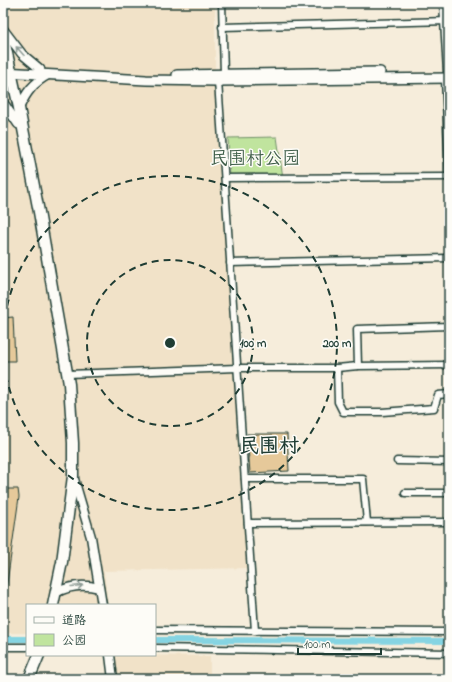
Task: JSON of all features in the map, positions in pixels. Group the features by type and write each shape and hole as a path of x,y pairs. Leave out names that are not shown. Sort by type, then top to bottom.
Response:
{"main road":[{"path":"3,35 6,70 18,124 60,352 68,424 69,477 65,520 59,562 49,604"},
{"path":"6,70 40,69 221,78"},
{"path":"6,70 48,75 146,80 447,75"},
{"path":"6,70 19,108 39,212 67,374 73,443 73,476 62,562 53,604"},
{"path":"25,679 34,656"},
{"path":"29,679 39,656"}],"street":[{"path":"222,3 221,78 225,178 255,631"},
{"path":"443,3 447,21 449,172"},
{"path":"222,27 447,21"},
{"path":"3,29 22,54 40,69"},
{"path":"19,108 28,91 48,75"},
{"path":"3,102 18,124"},
{"path":"225,178 449,177"},
{"path":"230,263 449,258"},
{"path":"358,366 357,329 449,326"},
{"path":"67,374 238,368 337,368 358,366 449,365"},
{"path":"337,368 338,402 343,412 382,412 434,408 438,395 449,394"},
{"path":"397,461 449,462"},
{"path":"73,476 91,537 102,604"},
{"path":"245,479 363,479 367,522"},
{"path":"405,493 449,493"},
{"path":"248,523 449,522"},
{"path":"56,593 66,588 76,586 99,588"},
{"path":"156,630 449,632"},
{"path":"3,647 26,647"},
{"path":"156,648 449,653"},
{"path":"110,656 113,679"}],"shaded area":[{"path":"3,3 215,3 215,85 250,568 104,571 108,604 26,604 26,633 3,633"},
{"path":"114,656 210,656 210,679 118,679"}],"green space":[{"name":"民围村公园","path":"277,137 283,178 230,178 228,138"}],"building":[{"path":"13,317 15,361 3,361 3,318"},
{"path":"247,434 287,434 289,471 250,473"},
{"path":"3,489 18,489 19,497 6,590 3,589"}],"waterway":[{"path":"3,639 26,639"},
{"path":"156,640 449,641"}],"district":[{"name":"民围村","path":"269,445"}]}
